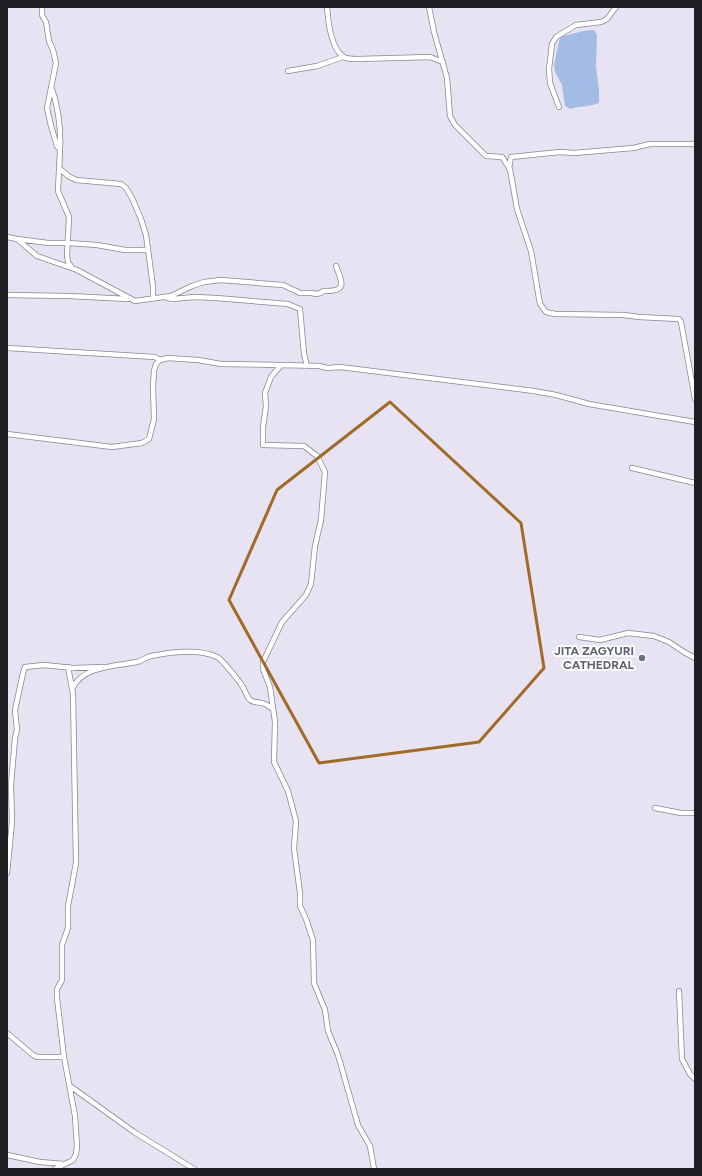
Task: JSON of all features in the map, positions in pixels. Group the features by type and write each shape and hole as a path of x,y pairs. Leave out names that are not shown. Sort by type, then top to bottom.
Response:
{"street":[{"path":"42,7 42,15 46,22 49,42 56,63 48,112 53,134 60,150"},
{"path":"327,7 333,42 338,51 346,58 430,57 443,62"},
{"path":"429,7 434,32 447,78 450,116 455,125 486,156 502,158 560,152 574,153 633,148 650,144 695,144"},
{"path":"559,107 550,83 549,69 552,44 556,37 576,25 601,22 607,19 616,7"},
{"path":"288,71 317,66 343,56"},
{"path":"52,87 60,123 58,191 69,218 67,254 68,262 72,268"},
{"path":"511,157 510,169 517,209 532,251 540,304 546,312 555,314 624,315 679,319 681,322 695,399"},
{"path":"502,158 510,169"},
{"path":"59,168 68,176 76,180 121,184 126,188 141,219 146,235 153,286 153,298"},
{"path":"7,237 48,243 97,245 125,250 148,250"},
{"path":"17,239 37,256 72,268 135,301 171,296 204,282 221,280 283,285 300,294 316,294 323,291 337,290 340,288 342,278 336,266"},
{"path":"7,295 130,299"},
{"path":"161,297 173,299 194,297 216,298 296,306 300,309 304,354 307,366"},
{"path":"7,348 155,357 160,360"},
{"path":"7,434 112,447 142,443 149,439 154,419 153,387 156,364 160,360 168,358 198,360 221,364 319,366 328,368 340,367 534,391 556,395 588,404 695,422"},
{"path":"281,365 271,378 265,393 266,406 262,445 304,446 317,456 325,472 325,480 321,520 315,546 311,584 302,600 282,622 263,662 263,670 270,687 275,722 274,762 288,791 296,821 294,848 300,893 300,906 313,940 314,984 326,1010 328,1031 338,1055 358,1125 370,1146 374,1169"},
{"path":"632,468 695,483"},
{"path":"579,638 600,640 628,633 654,636 669,642 695,658"},
{"path":"7,873 12,822 11,785 17,730 15,710 22,673 25,667 32,665 74,668 105,667 139,662 149,657 166,654 190,652 212,655 219,657 242,686 250,700 264,704 273,709"},
{"path":"55,1169 72,1160 76,1154 77,1146 75,1116 64,1057 57,998 57,989 62,980 62,945 68,928 68,906 76,863 72,688 68,667"},
{"path":"72,688 82,676 105,667"},
{"path":"655,808 681,813 695,813"},
{"path":"679,991 682,1059 690,1074 695,1079"},
{"path":"7,1033 37,1057 64,1057"},
{"path":"70,1086 134,1132 194,1169"},
{"path":"7,1155 40,1162 64,1164"}],"highlighted area":[{"path":"390,402 521,523 544,668 479,742 319,763 229,600 277,490"}],"water":[{"path":"594,30 597,35 596,66 599,103 570,109 565,106 562,85 555,72 554,65 560,37 583,31"}],"place":[{"name":"JITA ZAGYURI CATHEDRAL","path":"642,658"}]}
